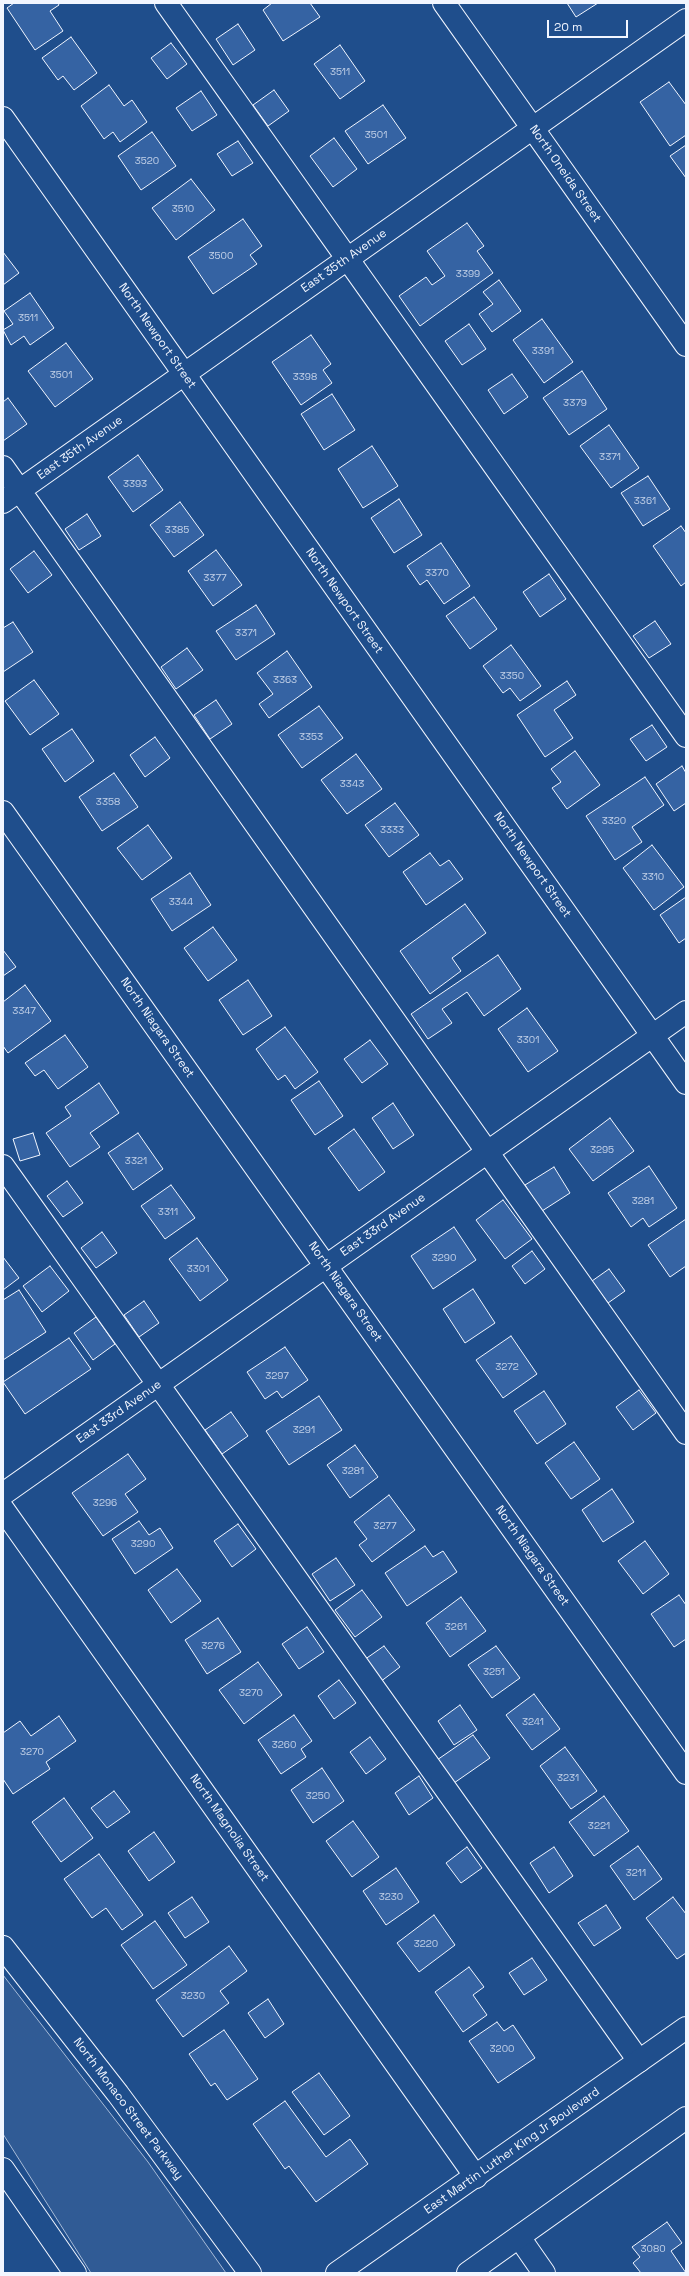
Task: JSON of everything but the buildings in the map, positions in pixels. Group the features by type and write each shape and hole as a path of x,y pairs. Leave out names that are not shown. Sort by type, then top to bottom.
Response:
{"street":[{"path":"166,3 686,736"},
{"name":"North Oneida Street","path":"444,3 686,345"},
{"name":"East 35th Avenue","path":"11,496 686,20"},
{"name":"North Newport Street","path":"3,118 686,1083"},
{"path":"3,467 11,496 487,1152 686,1433"},
{"name":"North Niagara Street","path":"3,812 686,1773"},
{"name":"East 33rd Avenue","path":"3,1494 686,1012"},
{"path":"3,1166 639,2061"},
{"name":"North Magnolia Street","path":"3,1509 476,2177"},
{"name":"North Monaco Street Parkway","path":"3,1947 118,2094 250,2273"},
{"name":"East Martin Luther King Jr Boulevard","path":"337,2273 476,2177 686,2028"},
{"path":"468,2273 684,2123"},
{"path":"3,2169 75,2273"},
{"path":"519,2238 539,2265"}],"shaded area":[{"path":"3,1975 148,2162 226,2273 91,2273 3,2134"}]}
